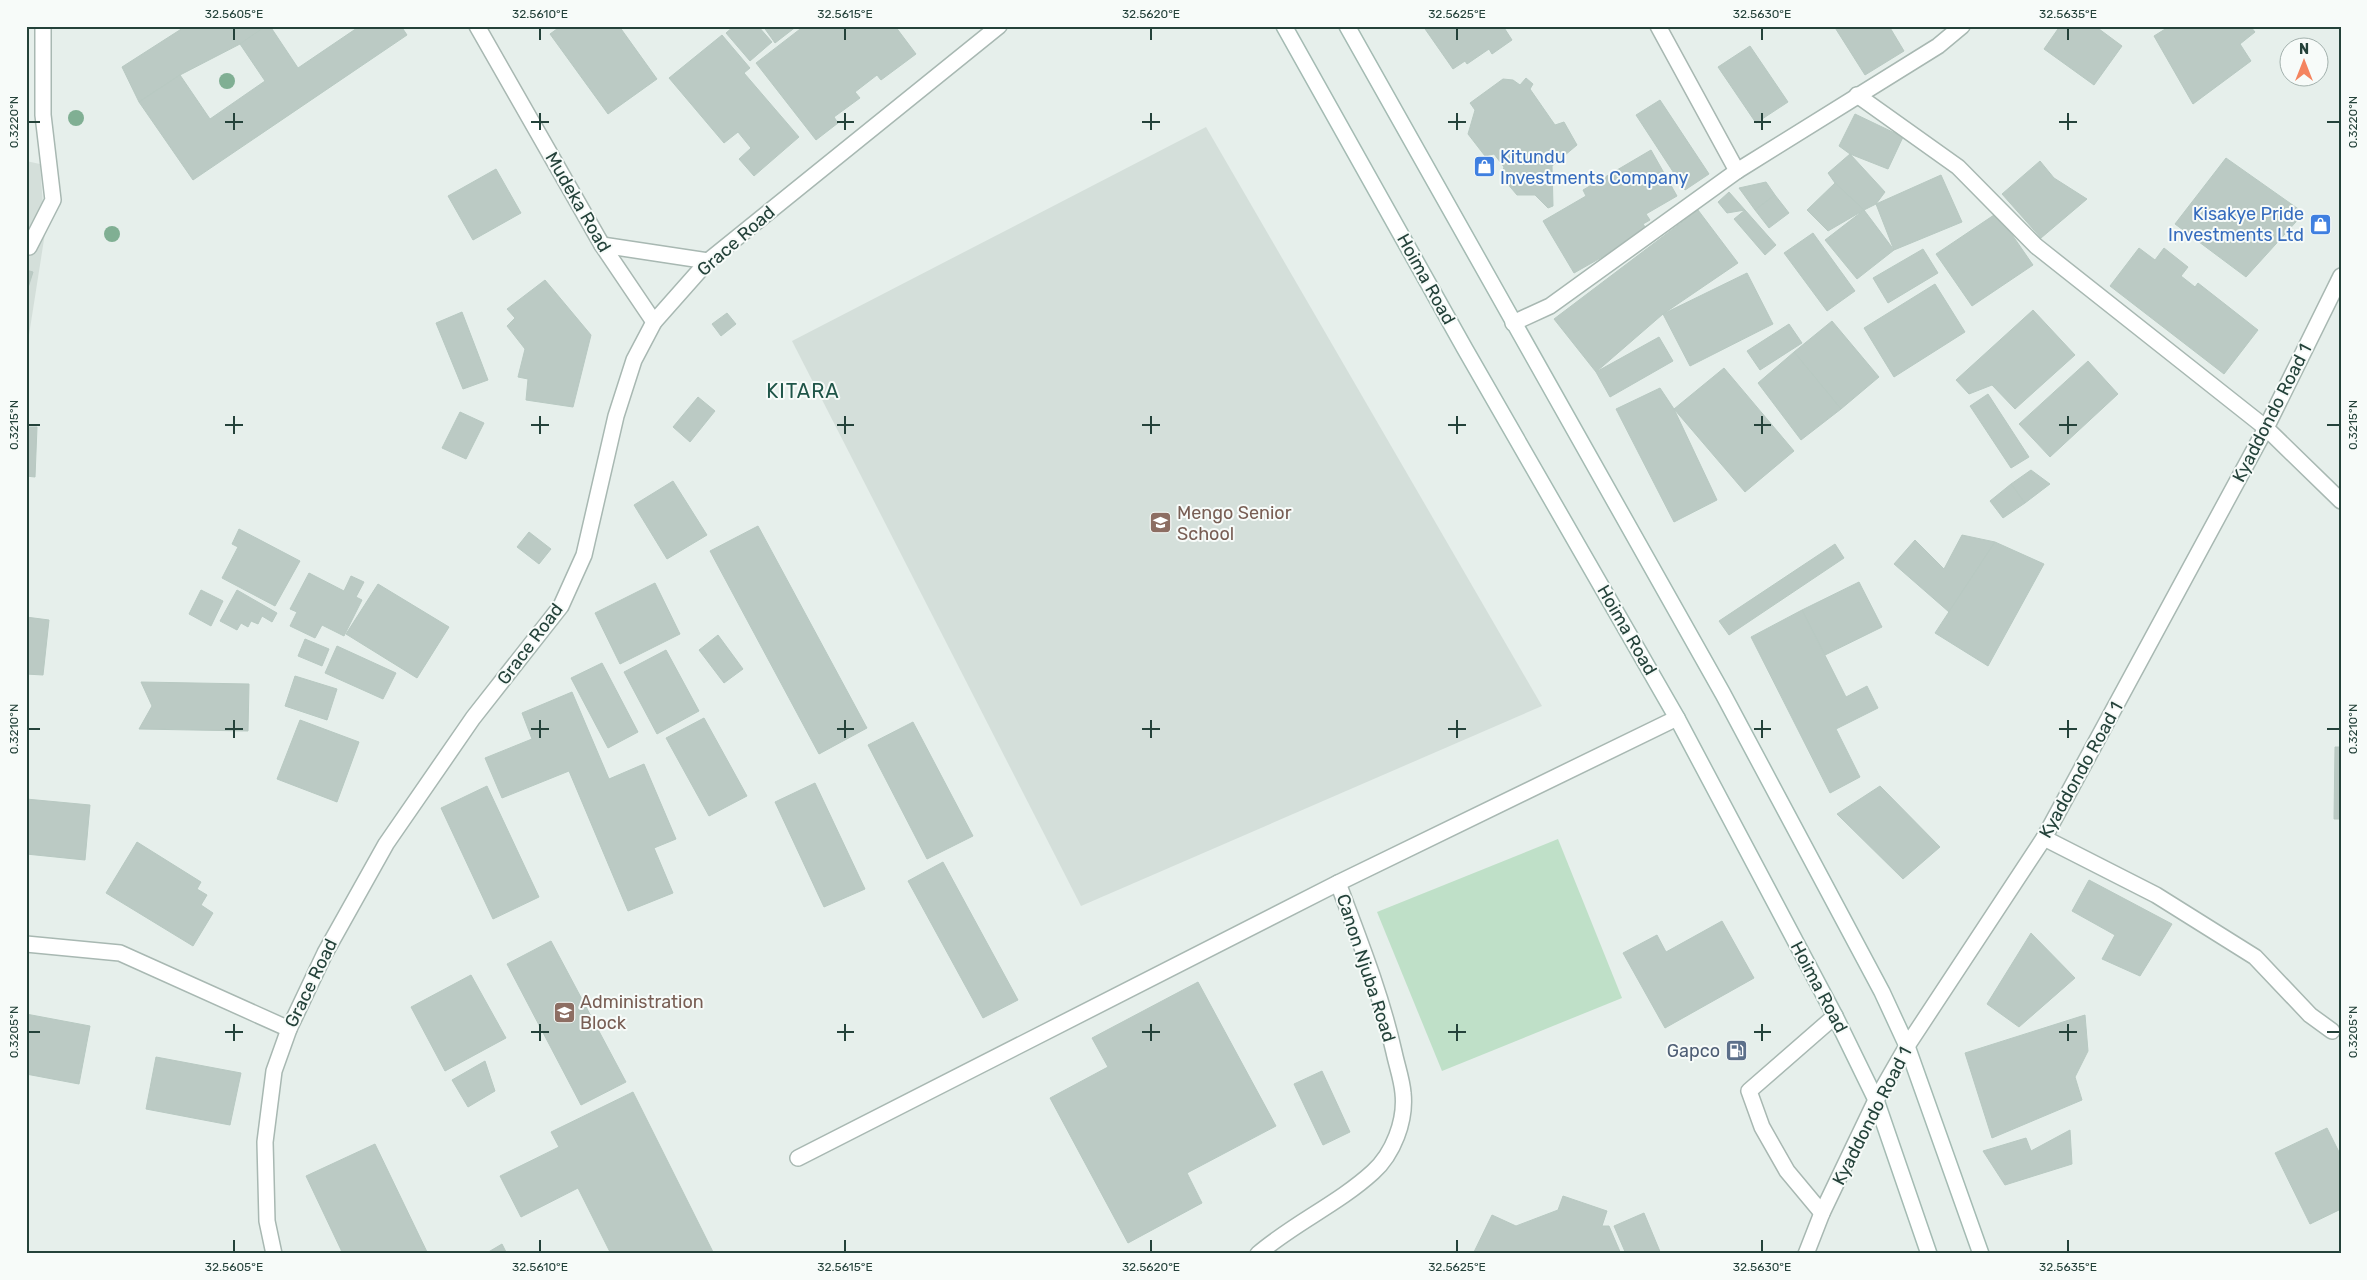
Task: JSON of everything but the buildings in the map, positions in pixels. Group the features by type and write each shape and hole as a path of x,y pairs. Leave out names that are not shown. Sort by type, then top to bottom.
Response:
{"street":[{"path":"29,247 52,200 43,116 43,26"},
{"name":"Mudeka Road","path":"477,26 602,246 654,322"},
{"name":"Grace Road","path":"274,1254 267,1221 265,1142 274,1071 288,1029 325,953 386,844 472,718 561,606 584,554 616,416 634,360 654,322 708,261 999,26"},
{"name":"Hoima Road","path":"1284,26 1677,718 1835,1016 1876,1100 1929,1254"},
{"path":"1347,26 1723,694 1877,984 1907,1046 1980,1254"},
{"path":"1658,26 1737,171"},
{"path":"1513,322 1550,306 1737,171 1938,46 1962,26"},
{"path":"1857,96 1958,166 2036,246 2266,428 2341,501"},
{"path":"602,246 708,261"},
{"name":"Kyaddondo Road 1","path":"1806,1254 1822,1213 1876,1100 1907,1046 2044,838 2266,428 2341,276"},
{"path":"798,1158 1338,883 1677,718"},
{"path":"2044,838 2156,895 2254,957 2310,1015 2332,1031"},
{"name":"Canon Njuba Road","path":"1258,1254 1273,1241 1344,1196 1374,1171 1393,1145 1401,1119 1404,1094 1385,1011 1338,883"},
{"path":"26,944 120,954 288,1029"},
{"path":"1822,1213 1787,1171 1762,1126 1749,1091 1835,1016"}],"shaded area":[{"name":"Mengo Senior School","path":"1206,127 1542,706 1081,906 792,341"},
{"path":"26,161 40,164 45,233 26,354"}],"green space":[{"path":"1558,839 1622,998 1442,1071 1377,912"}],"place":[{"name":"Kitundu Investments Company","path":"1484,167"},
{"name":"Kisakye Pride Investments Ltd","path":"2320,224"},
{"name":"Mengo Senior School","path":"1161,523"},
{"name":"Administration Block","path":"564,1012"},
{"name":"Gapco","path":"1736,1051"}],"district":[{"name":"KITARA","path":"803,391"}]}
